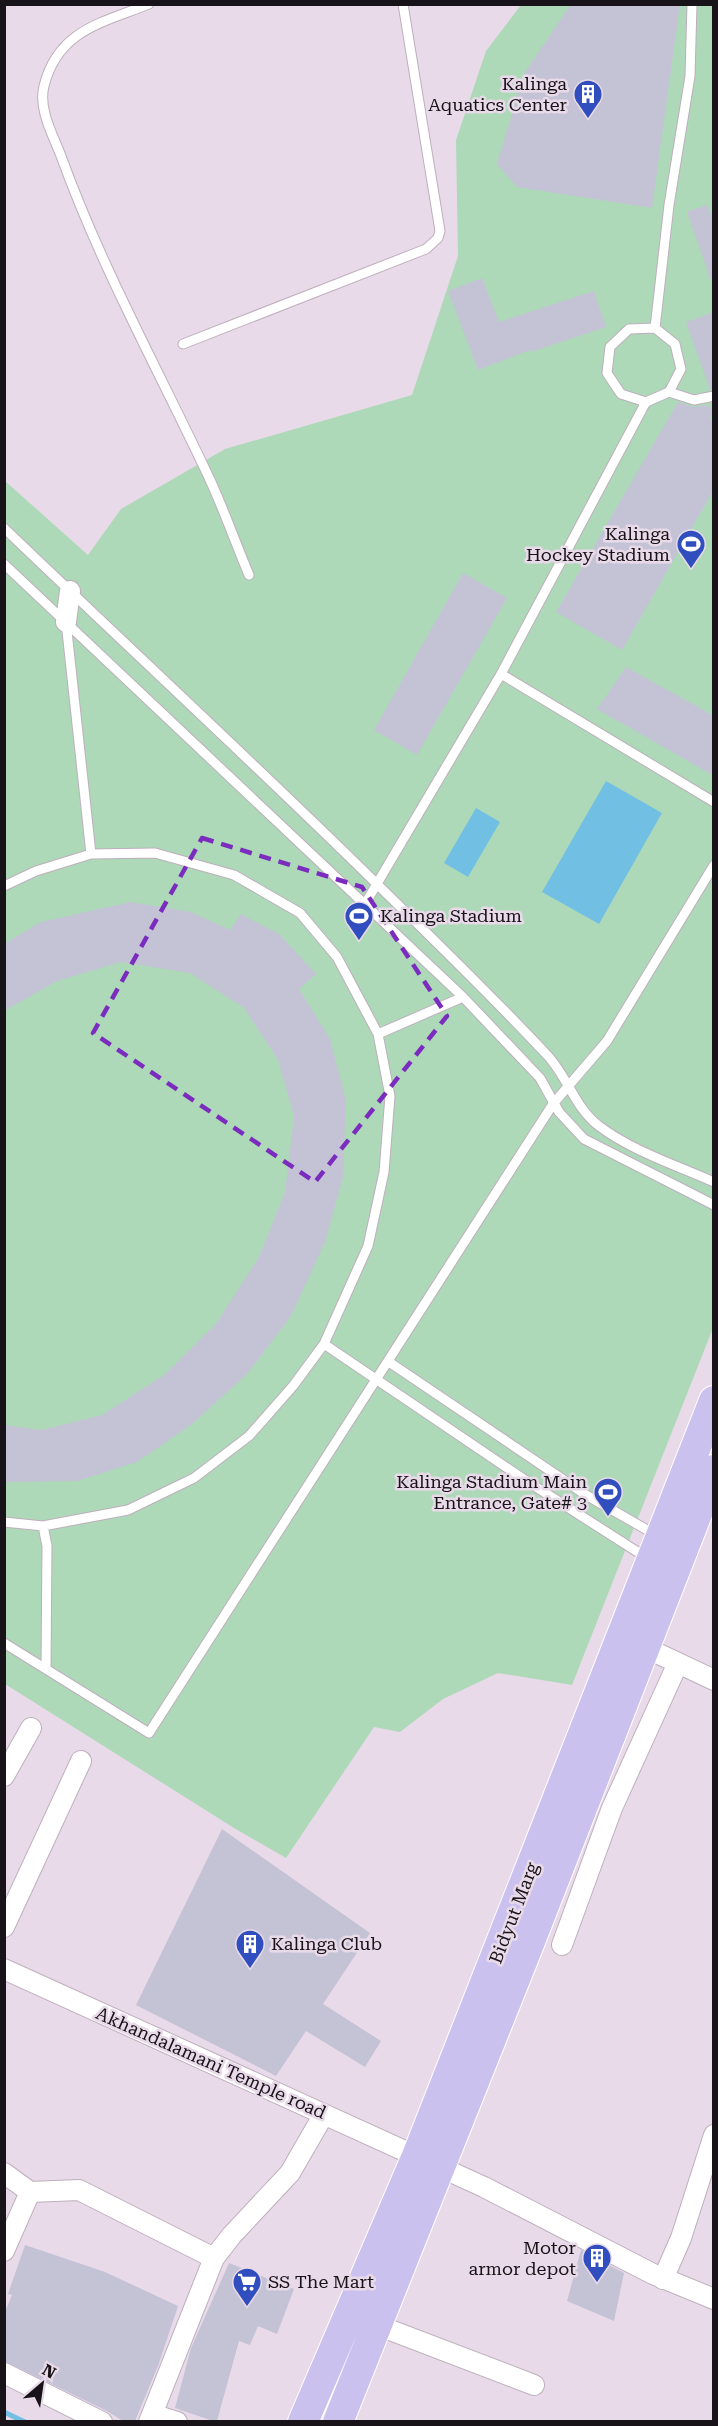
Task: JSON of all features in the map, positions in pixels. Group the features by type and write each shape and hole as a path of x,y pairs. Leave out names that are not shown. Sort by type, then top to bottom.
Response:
{"main road":[{"name":"Bidyut Marg","path":"338,2421 377,2325 429,2161 656,1549 714,1401"},
{"name":"Bidyut Marg","path":"303,2421 429,2161 644,1647 714,1470"}],"street":[{"path":"66,622 70,591"},
{"path":"644,1647 714,1680"},
{"path":"562,1945 612,1808 678,1663"},
{"path":"4,1776 31,1728"},
{"path":"4,1927 81,1761"},
{"name":"Akhandalamani Temple road","path":"4,1969 429,2161 663,2279 714,2299"},
{"path":"177,2421 151,2418 214,2258 290,2173 324,2114"},
{"path":"663,2279 681,2238 714,2135"},
{"path":"4,2173 30,2192 78,2190 214,2258"},
{"path":"4,2251 30,2192"},
{"path":"377,2325 534,2385"},
{"path":"4,2373 102,2421"}],"lane":[{"path":"149,4 78,33 65,43 48,71 43,89 44,109 87,228 212,484 249,575"},
{"path":"183,344 426,249 438,238 440,231 403,4"},
{"path":"655,328 669,205 690,76 692,4"},
{"path":"365,904 501,674 646,402 669,392 681,369 675,344 655,328 629,329 610,347 607,373 621,394 646,402"},
{"path":"669,392 694,400 714,396"},
{"path":"4,528 378,885 549,1058 568,1084 581,1109 608,1132 714,1182"},
{"path":"4,564 463,997 540,1078 553,1104 584,1139 714,1205"},
{"path":"66,622 91,854"},
{"path":"501,674 714,802"},
{"path":"4,886 36,871 91,854 155,853 234,875 300,913 338,957 378,1034 390,1096 384,1172 368,1246 324,1344 293,1386 249,1437 194,1478 128,1510 43,1526 4,1522"},
{"path":"4,1643 149,1733 553,1104 607,1041 714,864"},
{"path":"378,1034 463,997"},
{"path":"324,1344 378,1378 522,1478 656,1549"},
{"path":"389,1362 586,1495 656,1549"},
{"path":"43,1526 47,1546 46,1670"}],"highlighted area":[{"path":"202,838 362,887 447,1016 315,1182 93,1033"}],"green space":[{"name":"Kalinga Stadium","path":"521,5 713,5 713,1328 572,1685 498,1673 443,1699 400,1732 374,1727 286,1858 234,1828 5,1684 4,480 88,555 121,509 225,449 412,395 458,256 456,140 486,51"}],"water":[{"path":"606,781 662,813 599,924 542,892"},
{"path":"476,808 500,822 468,877 444,863"}],"building":[{"name":"Kalinga Aquatics Center","path":"571,4 680,4 652,208 517,187 497,164 524,74"},
{"path":"707,205 714,222 711,281 687,212"},
{"path":"482,278 499,322 594,291 606,327 531,352 530,350 478,370 448,291"},
{"path":"714,312 714,389 710,390 686,322"},
{"path":"678,402 693,407 706,405 714,409 710,418 714,422 714,489 622,650 556,612"},
{"path":"463,573 507,598 417,755 374,730"},
{"path":"626,667 714,716 714,776 597,709"},
{"path":"131,902 191,912 230,930 241,914 279,934 316,974 299,989 330,1039 346,1101 343,1177 325,1242 291,1316 247,1374 192,1424 137,1462 77,1481 4,1482 4,1425 42,1430 102,1415 164,1375 216,1324 259,1257 285,1192 294,1116 278,1060 244,1008 190,973 121,962 57,981 4,1011 4,944 41,922"},
{"name":"Kalinga Club","path":"222,1829 370,1933 323,2004 381,2041 365,2067 306,2031 276,2076 136,2005"},
{"path":"25,2245 105,2272 178,2306 158,2366 135,2421 123,2421 4,2361 4,2314 12,2295 8,2294"},
{"name":"Motor armor depot","path":"581,2250 624,2273 614,2321 567,2301"},
{"path":"229,2263 294,2289 277,2334 258,2326 250,2345 239,2341 217,2421 213,2421 175,2408 191,2348"}],"waterway":[{"path":"4,2412 25,2422"}],"place":[{"name":"Kalinga Aquatics Center","path":"588,120"},
{"name":"Kalinga Hockey Stadium","path":"691,570"},
{"name":"Kalinga Stadium","path":"359,942"},
{"name":"Kalinga Stadium Main Entrance, Gate# 3","path":"608,1518"},
{"name":"Kalinga Club","path":"250,1970"},
{"name":"Motor armor depot","path":"597,2284"},
{"name":"SS The Mart","path":"247,2308"}]}
